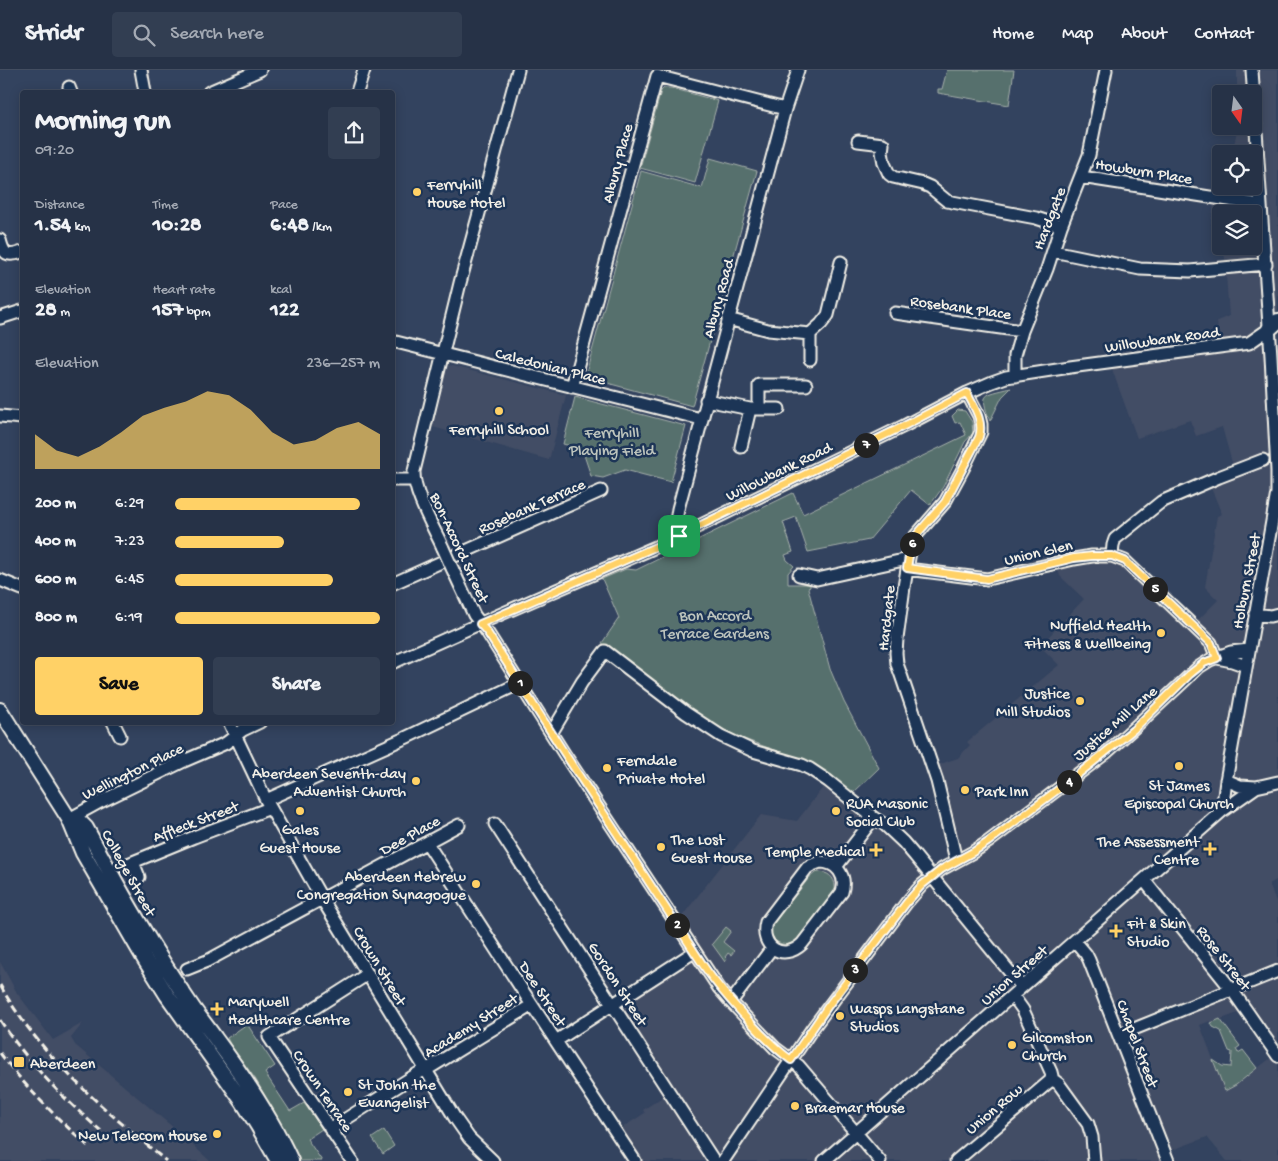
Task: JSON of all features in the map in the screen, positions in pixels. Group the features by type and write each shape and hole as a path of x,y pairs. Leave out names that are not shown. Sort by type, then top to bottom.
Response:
{"main road":[{"path":"0,710 69,820"},
{"name":"College Street","path":"69,820 83,853 141,954 246,1106 278,1161"},
{"name":"College Street","path":"69,820 80,822 86,828 153,947 194,1010 216,1038 254,1095 276,1130 291,1161"}],"street":[{"path":"141,70 145,90"},
{"path":"214,90 260,70"},
{"path":"359,90 364,70"},
{"name":"Bon-Accord Street","path":"518,70 463,274 414,471 417,490 474,615 487,632 694,952 731,1002 775,1048 799,1066 856,1133"},
{"name":"Albury Road","path":"679,536 676,529 678,509 785,109 798,70"},
{"name":"Hardgate","path":"1015,376 1015,355 1022,331 1089,155 1106,70"},
{"name":"Holburn Street","path":"1252,70 1261,205"},
{"name":"Albury Place","path":"572,386 657,76 785,109"},
{"path":"858,141 883,144 884,162 889,174 893,177 930,187 947,201 1036,218 1061,226"},
{"name":"Howburn Place","path":"1082,177 1261,205"},
{"name":"Holburn Street","path":"1222,812 1246,666 1278,493 1274,325 1262,217"},
{"path":"0,240 3,250 8,255 20,253"},
{"path":"1053,251 1140,269 1190,271 1266,264"},
{"path":"728,319 768,330 810,334 828,315 841,262"},
{"path":"0,318 20,312"},
{"name":"Rosebank Place","path":"895,313 1022,331"},
{"name":"Willowbank Road","path":"395,662 679,536 992,382 1015,376 1070,367 1249,343 1274,325"},
{"path":"810,334 810,360"},
{"name":"Caledonian Place","path":"395,342 701,419"},
{"path":"740,447 754,409 760,385 806,385"},
{"name":"Hardgate","path":"956,860 937,781 896,653 912,540 945,502 979,437 981,427 979,416 967,393"},
{"path":"706,400 754,409 779,408"},
{"path":"0,416 20,418"},
{"path":"1246,666 1217,658 1211,643 1125,561 1112,556 1115,539 1161,502 1263,460"},
{"path":"395,480 414,480"},
{"name":"Rosebank Terrace","path":"395,583 601,491"},
{"name":"Union Glen","path":"799,575 817,579 908,564 991,578 1074,558 1112,556"},
{"path":"0,580 20,588"},
{"path":"1256,614 1270,616 1278,614"},
{"name":"Justice Mill Lane","path":"723,1161 828,1006 922,885 956,860 988,842 1088,767 1136,726 1204,663 1231,652 1249,650"},
{"path":"552,732 582,682 605,651 686,713 721,736 753,751 806,766 885,825 903,842 1022,987"},
{"name":"Affleck Street","path":"139,877 128,864 268,804 520,683"},
{"path":"114,725 120,736"},
{"name":"Crown Street","path":"230,725 268,804 322,899 455,1118 469,1138 493,1161"},
{"name":"Wellington Place","path":"69,820 100,802 184,761 226,743 243,730 254,725"},
{"path":"1226,780 1240,786 1256,788 1278,782"},
{"name":"Union Street","path":"824,1161 1222,812 1256,788"},
{"path":"836,867 874,818"},
{"name":"Gordon Street","path":"495,824 714,1161"},
{"name":"Dee Place","path":"187,969 207,961 459,825"},
{"name":"Dee Street","path":"427,843 635,1161"},
{"path":"820,862 836,867 844,882 843,887 839,896 802,944 797,948 784,952 772,948 764,935 766,922 807,868 820,862"},
{"name":"Rose Street","path":"1144,880 1232,990 1278,1056"},
{"name":"Chapel Street","path":"1075,941 1088,958 1168,1161"},
{"path":"731,1002 772,948"},
{"path":"556,1041 694,952"},
{"path":"1122,1043 1124,1036 1129,1031 1278,971"},
{"name":"Crown Terrace","path":"352,1161 270,1037 368,974"},
{"path":"1013,996 1022,1010 1051,1072 1050,1081 1055,1080 1059,1084 1086,1121 1092,1137 1094,1161"},
{"name":"Academy Street","path":"330,1129 532,1005"},
{"path":"1117,1030 1129,1031"},
{"name":"Union Row","path":"956,1161 1050,1081"},
{"path":"856,1133 880,1161"}],"shaded area":[{"path":"1237,70 1278,70 1278,879 1269,884 1278,906 1278,1161 1227,1161 1207,1137 1164,1153 1167,1161 632,1161 614,1133 645,1113 643,1110 670,1092 613,1004 694,952 680,919 761,815 797,821 828,781 874,818 932,877 956,861 932,767 958,758 970,745 967,742 1059,665 1040,646 1084,599 1060,576 1056,563 1112,556 1192,626 1218,600 1205,587 1217,516 1222,514 1206,476 1233,466 1222,427 1196,436 1190,420 1137,438 1113,372 1111,357 1219,341 1217,321 1229,316 1225,255 1262,255 1262,205 1214,205 1215,195 1262,195 1262,145 1234,145 1236,135 1262,135 1262,85 1237,85","holes":["1243,1011 1276,1054 1236,1085 1225,1091 1200,1025 1210,1021 1211,1023"]},
{"name":"Ferryhill School","path":"448,365 566,395 549,460 433,427"},
{"path":"0,962 17,993 53,1040 83,1023 71,1038 75,1045 210,1161 0,1161"}],"green space":[{"path":"947,70 1014,70 1009,105 938,93 938,89 942,89"},
{"path":"664,88 671,88 718,101 695,183 640,168 661,91"},
{"path":"710,158 757,171 692,406 585,377 641,171 702,188"},
{"path":"1011,388 1002,397 990,421 985,405 986,396"},
{"name":"Ferryhill Playing Field","path":"575,397 686,426 671,482 625,470 603,478 591,476 582,449 563,444"},
{"name":"Bon Accord Terrace Gardens","path":"958,410 965,411 972,422 973,433 965,442 943,487 930,505 911,490 869,540 808,552 796,517 783,522 793,552 785,555 787,560 794,566 788,573 788,584 810,584 808,588 830,669 844,702 879,768 851,795 830,775 812,763 736,736 710,722 602,643 619,618 602,579 626,569 636,570 793,493 803,514 966,435 960,422 955,423 952,416"},
{"path":"820,872 832,878 835,884 835,891 815,919 796,940 787,944 778,942 772,935 773,924 809,878 815,873"},
{"path":"726,927 731,931 723,942 734,951 731,955 728,953 725,957 727,959 725,962 712,944"},
{"path":"1220,1019 1240,1046 1236,1049 1238,1053 1243,1050 1257,1068 1236,1085 1225,1091 1213,1060 1222,1066 1231,1067 1232,1052 1229,1051 1221,1031 1213,1027 1211,1023"},
{"path":"247,1024 275,1066 265,1073 290,1111 304,1103 322,1129 307,1139 322,1161 296,1161 256,1080 230,1044 227,1038"},
{"path":"384,1130 394,1146 383,1154 372,1138"}],"railway":[{"path":"0,985 34,1036 54,1059 97,1101 166,1161"},
{"path":"0,1020 22,1051 47,1079 101,1131"},
{"path":"0,1053 42,1102 88,1146"}],"place":[{"name":"Ferryhill House Hotel","path":"417,192"},
{"name":"Ferryhill School","path":"499,411"},
{"name":"Nuffield Health Fitness & Wellbeing","path":"1161,633"},
{"name":"Justice Mill Studios","path":"1080,701"},
{"name":"St James Episcopal Church","path":"1179,766"},
{"name":"Ferndale Private Hotel","path":"607,768"},
{"name":"Aberdeen Seventh-day Adventist Church","path":"416,781"},
{"name":"Park Inn","path":"965,790"},
{"name":"Gales Guest House","path":"300,811"},
{"name":"RUA Masonic Social Club","path":"836,811"},
{"name":"The Lost Guest House","path":"661,847"},
{"name":"The Assessment Centre","path":"1210,849"},
{"name":"Temple Medical","path":"876,850"},
{"name":"Aberdeen Hebrew Congregation Synagogue","path":"476,884"},
{"name":"Fit & Skin Studio","path":"1116,931"},
{"name":"Marywell Healthcare Centre","path":"217,1009"},
{"name":"Wasps Langstane Studios","path":"840,1016"},
{"name":"Gilcomston Church","path":"1012,1045"},
{"name":"Aberdeen","path":"19,1062"},
{"name":"St John the Evangelist","path":"348,1092"},
{"name":"Braemar House","path":"795,1106"},
{"name":"New Telecom House","path":"217,1134"}],"route":[{"path":"967,393 979,416 981,432 945,502 912,540 907,568 987,579 1074,558 1112,556 1125,561 1211,643 1217,658 1204,663 1190,674 1133,730 1076,776 988,842 942,869 922,885 828,1006 791,1060 775,1048 719,988 480,624 679,536 904,426 967,393"}]}
